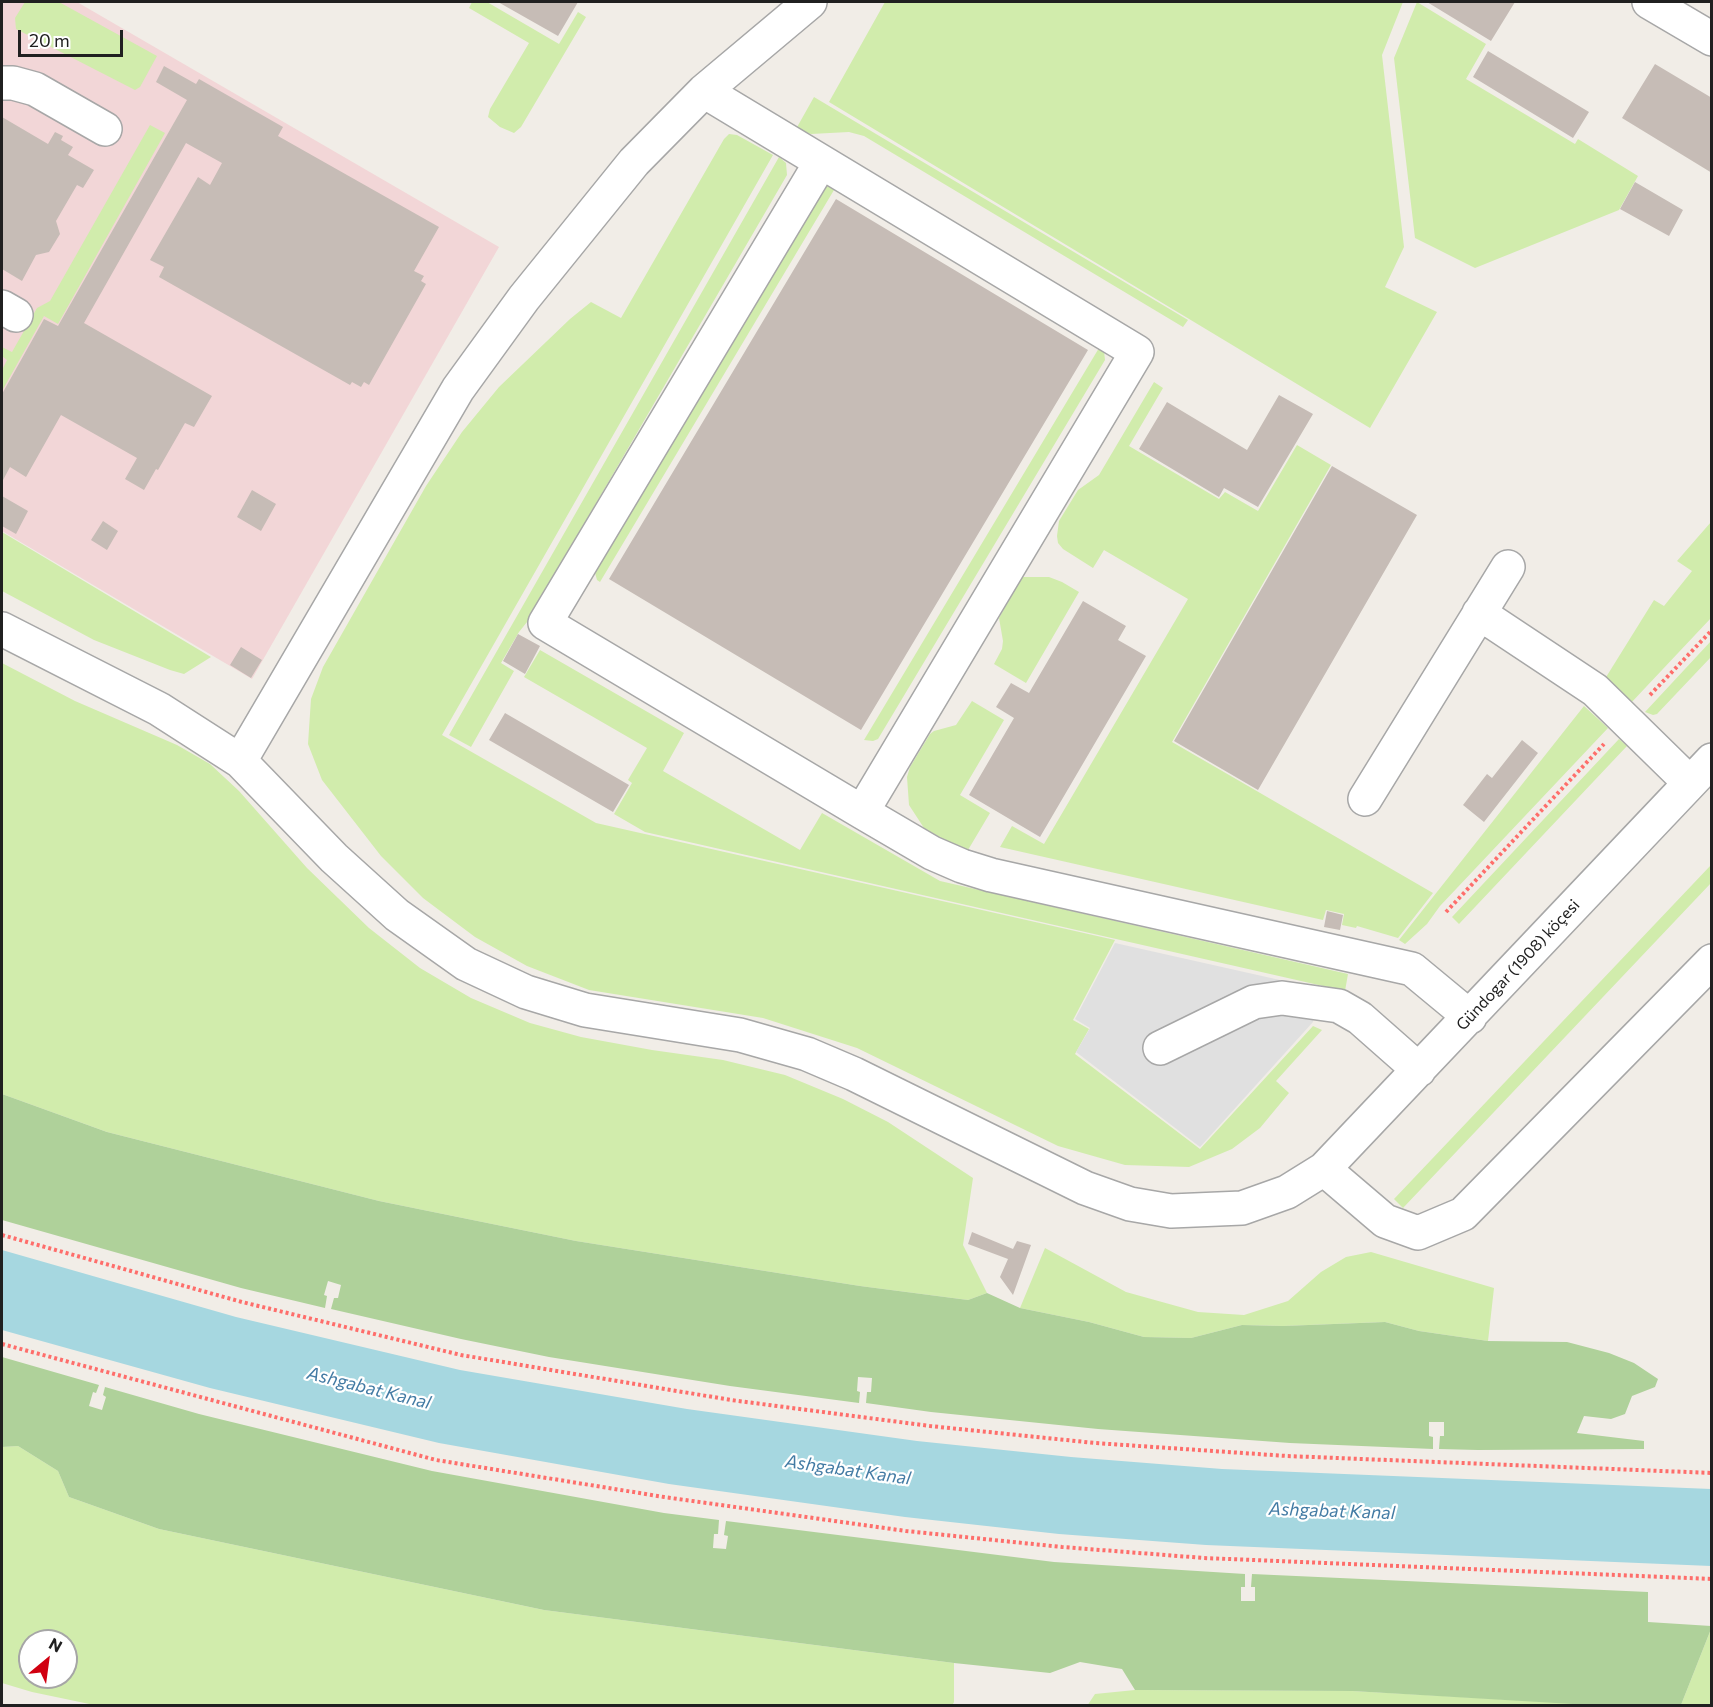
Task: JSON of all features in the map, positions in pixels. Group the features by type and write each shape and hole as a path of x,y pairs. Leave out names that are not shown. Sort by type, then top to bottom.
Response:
{"street":[{"path":"240,760 458,389 524,298 634,162 704,91 810,2"},
{"path":"1648,2 1712,39"},
{"path":"2,83 13,83 35,89 105,129"},
{"path":"704,91 1137,352 862,812"},
{"path":"821,162 546,623 862,812 933,853 962,866 991,875 1412,969 1470,1017"},
{"path":"1365,799 1508,567"},
{"path":"1479,613 1595,690 1626,721 1701,772"},
{"name":"Gündogar (1908) köçesi","path":"2,629 159,709 240,760 334,858 397,915 466,964 526,992 585,1010 740,1035 807,1054 854,1074 1085,1188 1130,1204 1171,1211 1242,1208 1287,1192 1324,1169 1701,772"},
{"path":"1324,1169 1385,1221 1419,1233 1463,1214 1712,961"},
{"path":"1161,1048 1254,1002 1282,998 1339,1006 1360,1018 1419,1070"}],"path":[{"path":"1446,912 1712,630"},
{"path":"2,1235 242,1302 461,1355 742,1401 930,1426 1095,1443 1287,1456 1712,1473"},
{"path":"2,1344 436,1460 664,1497 906,1531 1062,1547 1204,1558 1712,1579"}],"shaded area":[{"path":"2,2 77,2 499,247 252,679 2,531"},
{"path":"1115,943 1320,989 1313,1022 1200,1147 1076,1052 1090,1028 1075,1019"}],"green space":[{"path":"25,2 59,2 157,56 140,87 135,90 16,29 15,18"},
{"path":"472,2 487,2 559,44 578,12 586,17 521,127 514,133 500,127 488,117 490,109 529,43 469,8"},
{"path":"885,2 1403,2 1382,55 1404,247 1385,287 1437,312 1370,428 829,102"},
{"path":"1417,2 1486,44 1466,79 1575,144 1578,139 1638,176 1619,210 1475,268 1415,238 1394,58"},
{"path":"814,97 1188,320 1183,327 864,136 849,132 811,134 796,129"},
{"path":"150,125 165,133 58,324 44,316 2,391 2,370 7,360 2,356 2,347 12,352 37,308 50,301"},
{"path":"729,134 737,135 773,155 442,735 596,823 1115,940 1073,1020 1089,1029 1075,1054 1200,1149 1313,1026 1322,1030 1276,1081 1289,1093 1260,1128 1232,1149 1189,1167 1125,1165 1058,1146 857,1048 763,1018 589,990 527,966 475,937 423,898 381,856 322,780 308,744 311,699 323,667 426,486 462,432 499,387 570,319 591,302 621,318"},
{"path":"779,157 786,163 787,175 501,663 514,671 471,747 449,735"},
{"path":"828,186 834,190 600,582 597,580 594,569 825,187"},
{"path":"1099,348 1104,351 1105,360 878,739 864,740"},
{"path":"1154,382 1163,388 1129,446 1219,499 1225,492 1258,511 1297,445 1331,465 1172,742 1433,893 1398,938 1357,926 1356,928 1342,925 1344,914 1326,910 1323,920 1000,847 1012,826 1044,844 1188,599 1104,550 1093,568 1063,549 1058,543 1059,521 1078,490 1099,475"},
{"path":"1711,522 1711,618 1630,704 1603,682 1654,600 1664,606 1692,571 1677,561"},
{"path":"2,532 211,657 184,674 170,670 94,640 2,591"},
{"path":"1022,577 1049,577 1079,592 1026,683 994,664 1002,649 1003,641 999,618"},
{"path":"1711,641 1711,657 1657,714 1645,712"},
{"path":"540,650 684,733 663,771 800,850 822,813 940,881 1348,974 1345,991 645,832 614,814 632,783 628,780 647,748 524,677"},
{"path":"2,663 75,701 177,745 210,764 239,791 307,868 369,928 420,968 471,998 530,1023 581,1037 723,1060 785,1075 843,1099 888,1122 973,1178 963,1245 987,1293 968,1300 860,1286 576,1241 379,1201 107,1132 2,1094"},
{"path":"972,701 1004,720 960,795 990,813 968,850 924,828 909,805 907,777 910,767 930,734 956,725"},
{"path":"1584,706 1608,728 1440,906 1427,924 1405,944 1399,940"},
{"path":"1619,739 1627,746 1459,924 1452,917"},
{"path":"1711,865 1711,883 1403,1208 1394,1199"},
{"path":"2,1094 107,1132 379,1201 576,1241 860,1286 968,1300 987,1293 1020,1308 1089,1322 1144,1337 1191,1338 1242,1325 1283,1326 1385,1322 1419,1331 1488,1341 1567,1342 1609,1353 1634,1363 1658,1379 1655,1387 1632,1396 1625,1414 1611,1419 1584,1416 1577,1433 1644,1441 1644,1449 1478,1450 1439,1449 1440,1436 1444,1436 1444,1422 1429,1422 1429,1436 1433,1437 1433,1449 1290,1443 1098,1429 866,1403 867,1392 871,1392 872,1378 858,1377 859,1403 730,1386 549,1357 331,1309 334,1298 338,1298 341,1285 328,1281 324,1295 327,1296 325,1308 241,1288 2,1220"},
{"path":"1045,1248 1126,1292 1198,1312 1244,1315 1288,1301 1321,1272 1346,1257 1371,1252 1494,1288 1488,1341 1419,1331 1385,1322 1283,1326 1242,1325 1191,1338 1144,1337 1089,1322 1020,1308"},
{"path":"2,1357 99,1385 96,1393 93,1392 89,1406 102,1410 106,1397 103,1395 105,1387 199,1414 432,1471 664,1513 719,1520 718,1534 714,1534 713,1548 726,1549 728,1536 724,1535 726,1521 1054,1562 1245,1574 1245,1587 1241,1587 1241,1601 1255,1601 1255,1587 1251,1587 1252,1574 1648,1592 1648,1622 1711,1626 1711,1629 1681,1705 1607,1706 1352,1691 1135,1690 1122,1669 1080,1662 1050,1673 954,1663 544,1610 159,1529 69,1497 58,1471 18,1446 2,1447"},
{"path":"18,1446 58,1471 69,1497 159,1529 544,1610 954,1663 954,1702 952,1706 99,1706 22,1689 78,1689 78,1629 18,1629 18,1688 2,1683 2,1447"},
{"path":"1711,1629 1711,1705 1681,1705"},
{"path":"1135,1690 1352,1691 1607,1705 1087,1706 1095,1694"}],"water":[{"name":"Ashgabat Kanal","path":"2,1250 236,1317 460,1370 687,1409 917,1441 1071,1457 1222,1469 1711,1489 1711,1566 1206,1545 1059,1534 905,1517 669,1484 439,1443 210,1388 2,1330"}],"building":[{"path":"498,2 578,2 558,36"},
{"path":"1427,2 1515,2 1491,41"},
{"path":"1488,51 1589,112 1573,138 1473,77"},
{"path":"1655,64 1712,98 1712,173 1622,118"},
{"path":"164,66 196,84 199,79 283,127 278,136 439,227 414,271 424,276 421,281 426,284 369,385 364,382 361,387 352,382 350,385 159,277 164,267 150,260 198,177 210,185 222,163 186,143 84,323 212,396 194,427 185,423 144,490 125,479 137,458 61,415 26,477 10,467 2,482 2,394 44,319 58,326 187,100 156,82"},
{"path":"2,117 48,144 55,132 63,136 61,140 73,147 68,155 94,170 83,188 77,185 56,221 60,234 49,252 36,255 22,281 2,269"},
{"path":"1635,182 1683,210 1669,236 1620,209"},
{"path":"836,199 1088,350 861,730 609,579"},
{"path":"1279,395 1313,414 1258,507 1224,488 1219,497 1139,449 1167,402 1247,450"},
{"path":"1332,466 1417,515 1258,790 1174,741"},
{"path":"252,490 276,504 261,531 237,517"},
{"path":"2,496 28,511 16,534 2,526"},
{"path":"103,521 118,531 107,550 91,540"},
{"path":"1083,601 1126,626 1118,640 1146,656 1040,837 969,795 1014,718 996,707 1011,683 1029,693"},
{"path":"518,634 540,646 525,674 503,661"},
{"path":"241,647 262,660 251,678 230,665"},
{"path":"505,713 629,785 613,812 489,740"},
{"path":"1522,740 1538,753 1484,822 1463,805 1487,774 1492,778"},
{"path":"1327,911 1343,915 1340,930 1324,927"},
{"path":"972,1232 1013,1249 1017,1241 1031,1245 1013,1295 1000,1277 1008,1259 968,1244"}]}
